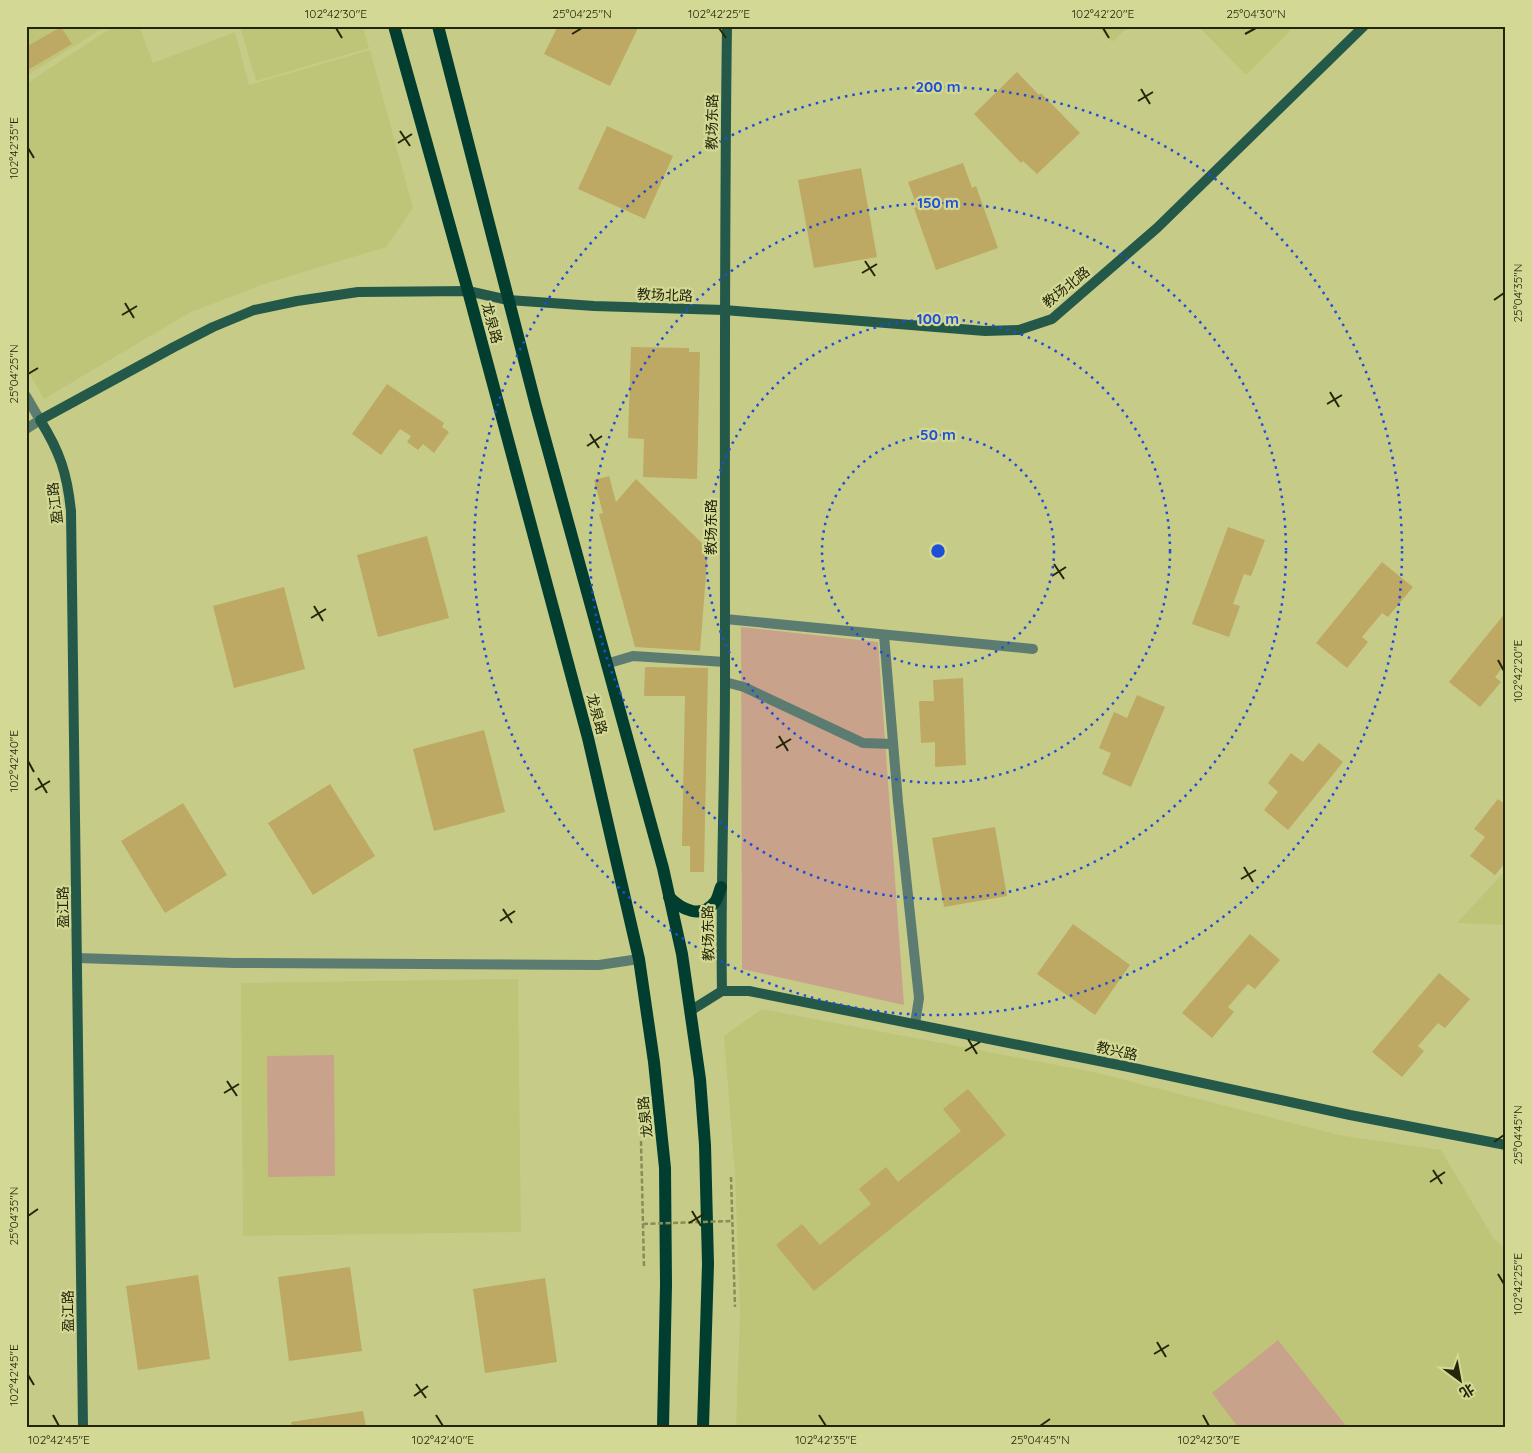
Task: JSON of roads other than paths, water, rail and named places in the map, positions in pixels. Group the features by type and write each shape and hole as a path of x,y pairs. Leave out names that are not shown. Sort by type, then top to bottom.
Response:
{"main road":[{"name":"龙泉路","path":"394,26 468,291 588,738 639,959 654,1062 665,1168 666,1285 663,1427"},
{"name":"龙泉路","path":"438,26 508,300 669,897 682,954 700,1079 705,1155 708,1264 703,1427"},
{"path":"669,897 684,909 704,910 716,901 721,887"}],"street":[{"name":"教场东路","path":"722,991 721,887 725,682 724,310 727,26"},
{"name":"教场北路","path":"40,420 174,347 213,327 254,310 297,301 358,292 468,291 508,300 594,306 724,310 985,331 1019,330 1052,318 1157,228 1364,26"},
{"name":"盈江路","path":"26,396 55,445 68,481 71,511 83,1427"},
{"path":"26,429 40,420"},
{"path":"725,619 1033,649"},
{"path":"884,635 893,744 919,998 915,1024"},
{"path":"606,664 633,656 725,662"},
{"path":"725,682 744,687 863,743 893,744"},
{"path":"78,958 234,963 590,965 639,959"},
{"path":"690,1010 722,991"},
{"name":"教兴路","path":"722,991 749,991 1350,1115 1506,1144"}]}
